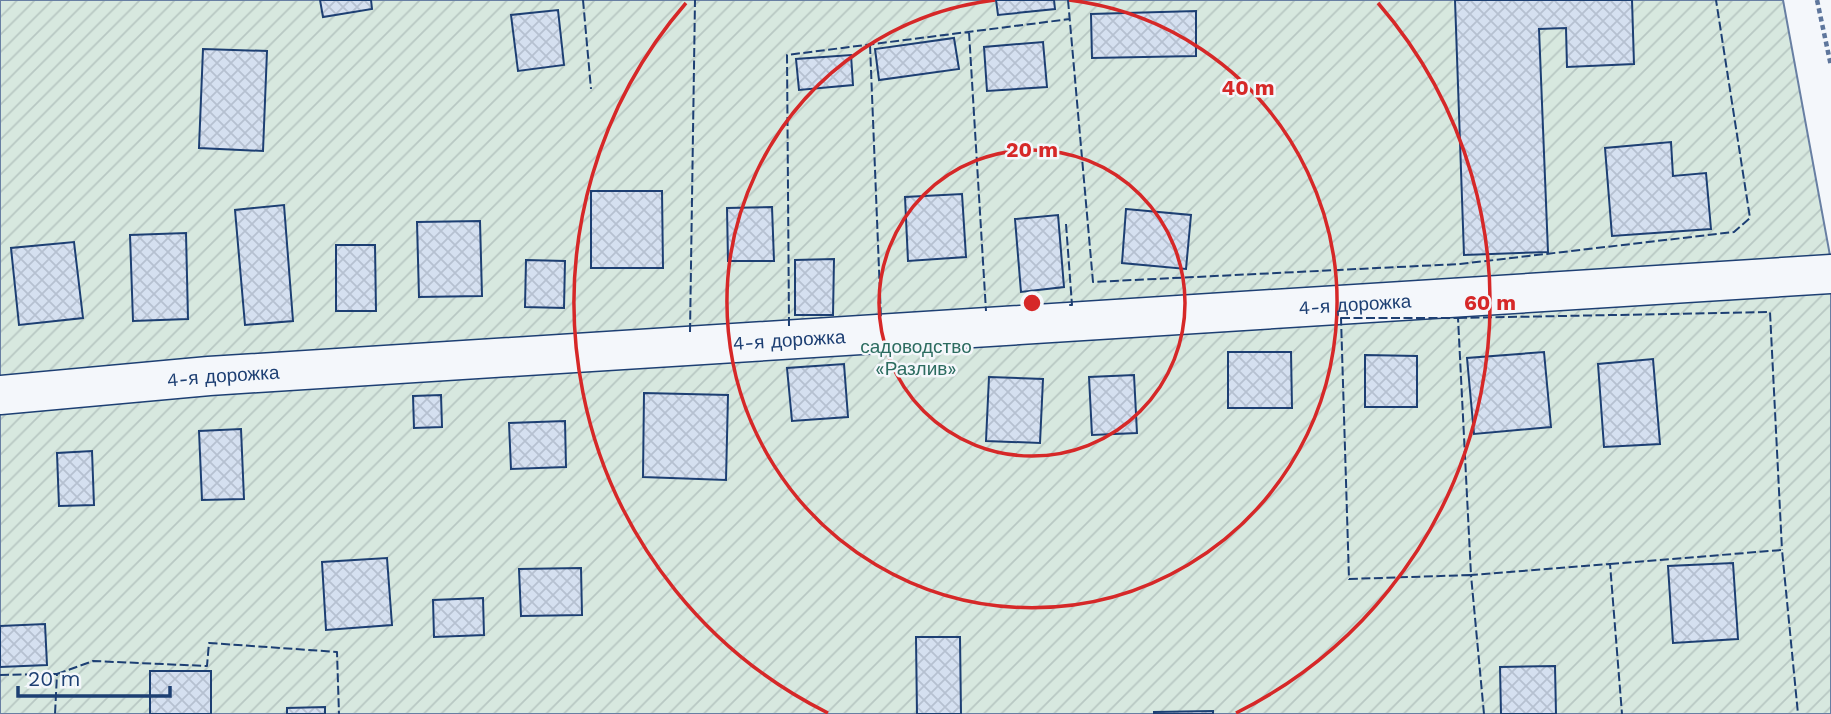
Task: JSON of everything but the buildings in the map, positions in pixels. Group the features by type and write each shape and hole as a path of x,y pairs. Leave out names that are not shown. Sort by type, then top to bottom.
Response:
{"street":[{"name":"4-я дорожка","path":"0,395 209,376 1831,274"}],"path":[{"path":"1817,0 1831,66"}],"green space":[{"name":"садоводство «Разлив»","path":"0,0 1783,0 1831,261 1831,714 0,714"}],"fence":[{"path":"583,0 591,89"},
{"path":"690,332 695,0"},
{"path":"1068,0 1093,282 1460,264 1734,232 1750,218 1716,0"},
{"path":"789,326 787,55 1070,19"},
{"path":"969,32 986,311"},
{"path":"870,45 881,319"},
{"path":"1066,224 1072,305 1068,305"},
{"path":"1458,318 1770,312 1782,550"},
{"path":"1341,318 1458,318 1471,575 1349,579 1341,318"},
{"path":"1610,564 1782,550 1798,714"},
{"path":"1484,714 1471,575 1610,564 1622,714"},
{"path":"57,674 93,661 207,666 209,643 337,652 339,714"},
{"path":"0,675 57,674 55,714"}]}
